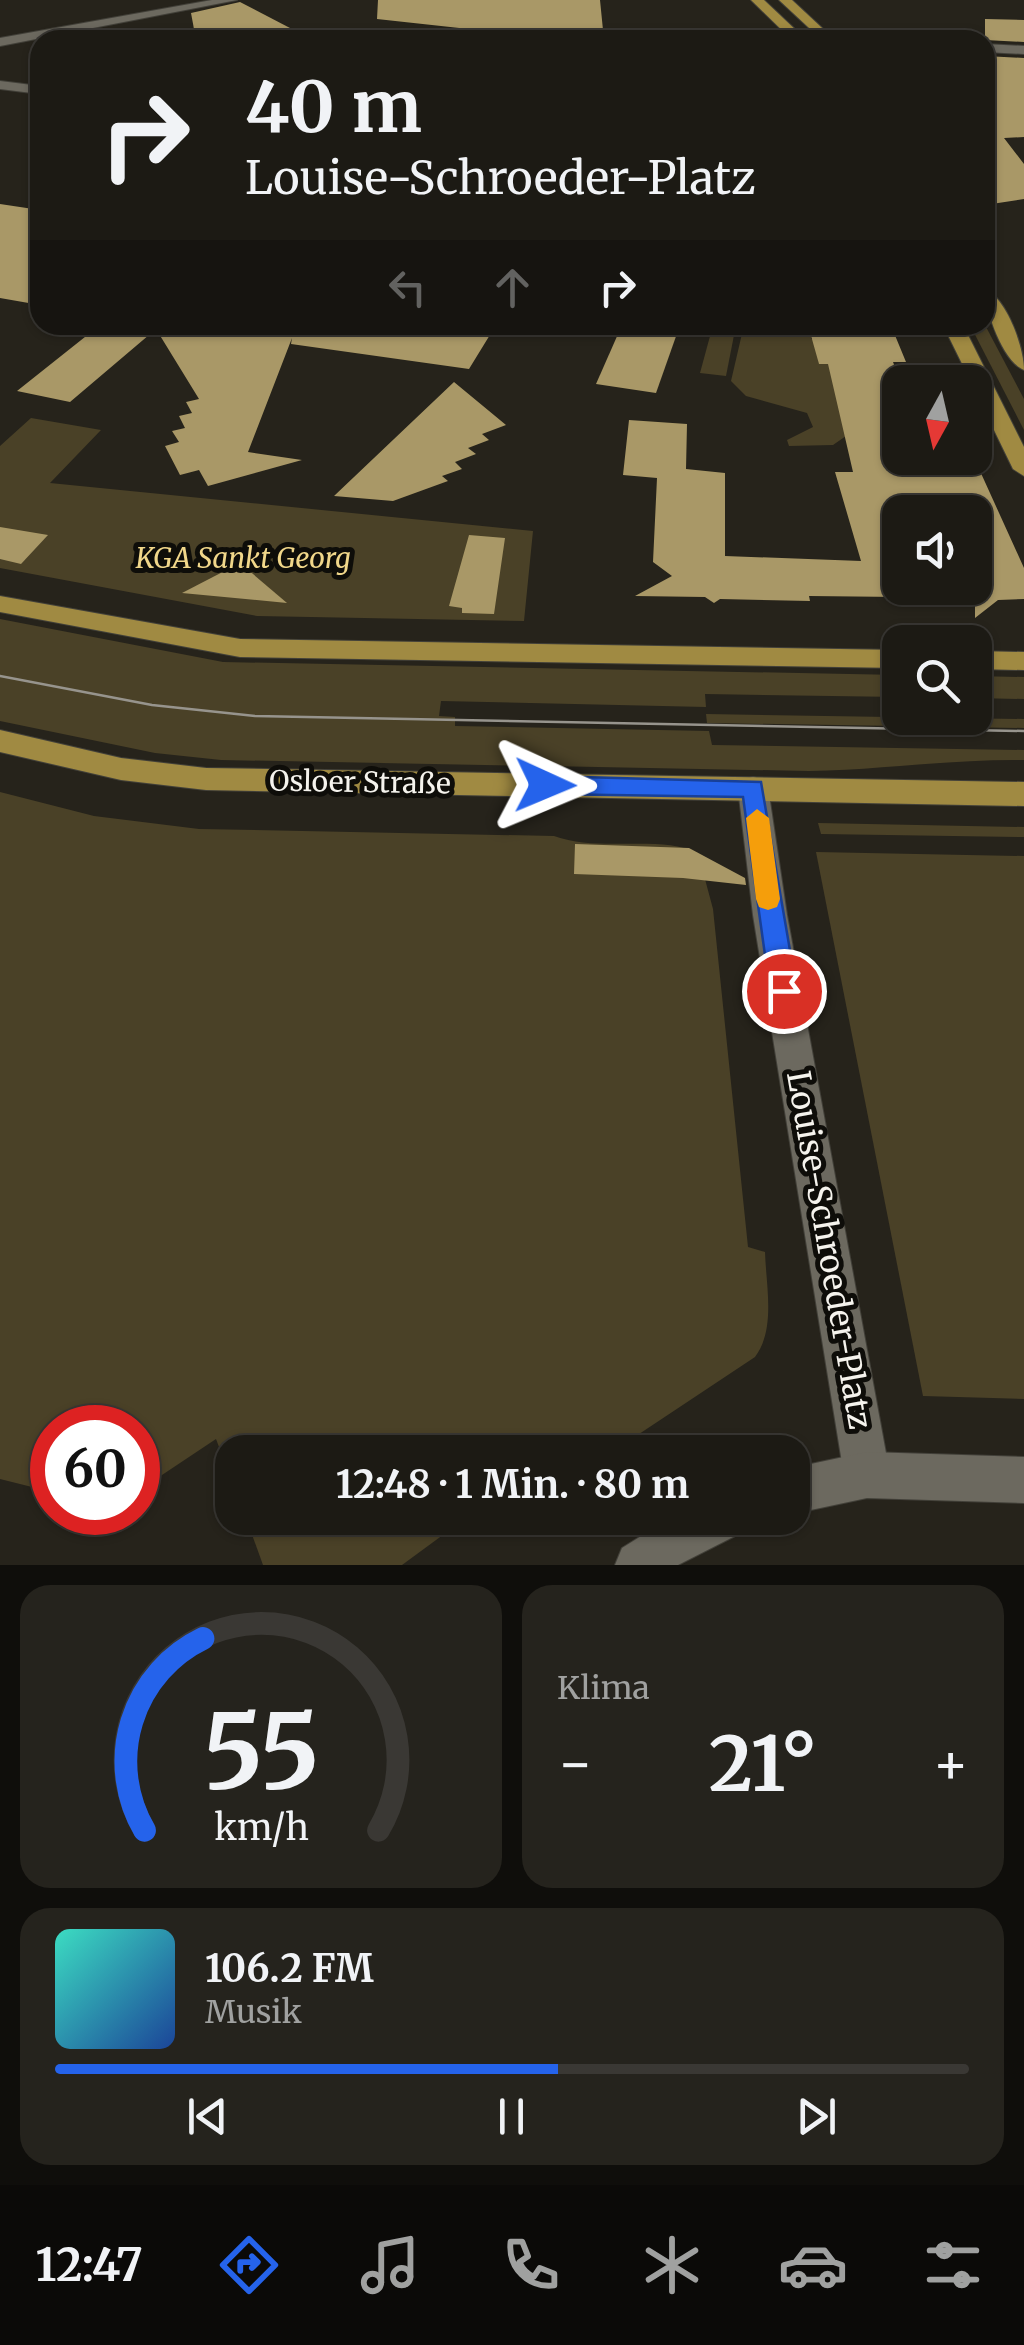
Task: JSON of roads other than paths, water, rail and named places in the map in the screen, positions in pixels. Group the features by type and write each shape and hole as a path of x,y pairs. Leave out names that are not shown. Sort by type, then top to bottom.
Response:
{"main road":[{"path":"0,32 185,0"},
{"path":"66,30 231,0"},
{"path":"757,0 789,30"},
{"path":"785,0 818,30"},
{"path":"0,42 30,37"},
{"path":"995,49 1024,50"},
{"path":"0,85 30,89"},
{"path":"995,313 1024,364"},
{"path":"958,335 1024,470"},
{"path":"0,604 240,648 882,659"},
{"path":"992,660 1024,661"},
{"name":"Osloer Straße","path":"0,742 122,769 206,779 1024,794"},
{"name":"Louise-Schroeder-Platz","path":"753,788 770,915 867,1475"},
{"path":"810,1487 867,1475 1024,1480"},
{"path":"639,1565 685,1535"}],"tram line":[{"path":"0,676 152,705 255,716 1024,731"}],"park label":[{"name":"KGA Sankt Georg","path":"243,558"}]}
